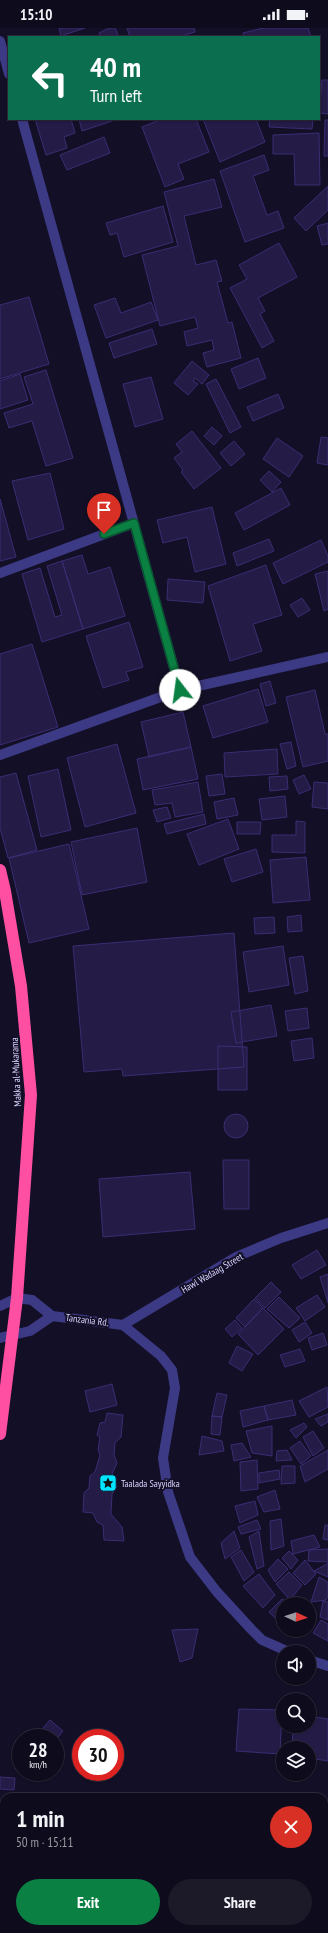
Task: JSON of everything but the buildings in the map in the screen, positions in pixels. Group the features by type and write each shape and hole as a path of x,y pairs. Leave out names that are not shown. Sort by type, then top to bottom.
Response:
{"highway":[{"name":"Makka al-Mukarama","path":"0,870 6,891 22,986 31,1095 18,1298 0,1434"}],"street":[{"path":"0,41 8,70"},
{"path":"22,120 180,690"},
{"path":"0,573 134,523"},
{"path":"0,755 180,690 328,658"},
{"name":"Hawl Wadaag Street","path":"123,1325 236,1257 281,1238 328,1223"},
{"path":"0,1306 18,1298"},
{"name":"Tanzania Rd.","path":"18,1298 32,1300 52,1316 123,1325"},
{"name":"Tanzania Rd.","path":"0,1338 30,1331 52,1316"},
{"path":"123,1325 161,1356 172,1370 175,1388 163,1458 168,1492 190,1557 216,1592 251,1629 262,1640 276,1646"},
{"path":"316,1662 328,1666"}],"place":[{"name":"Taalada Sayyidka","path":"108,1483"}],"route":[{"path":"104,534 134,523 180,690"}]}
